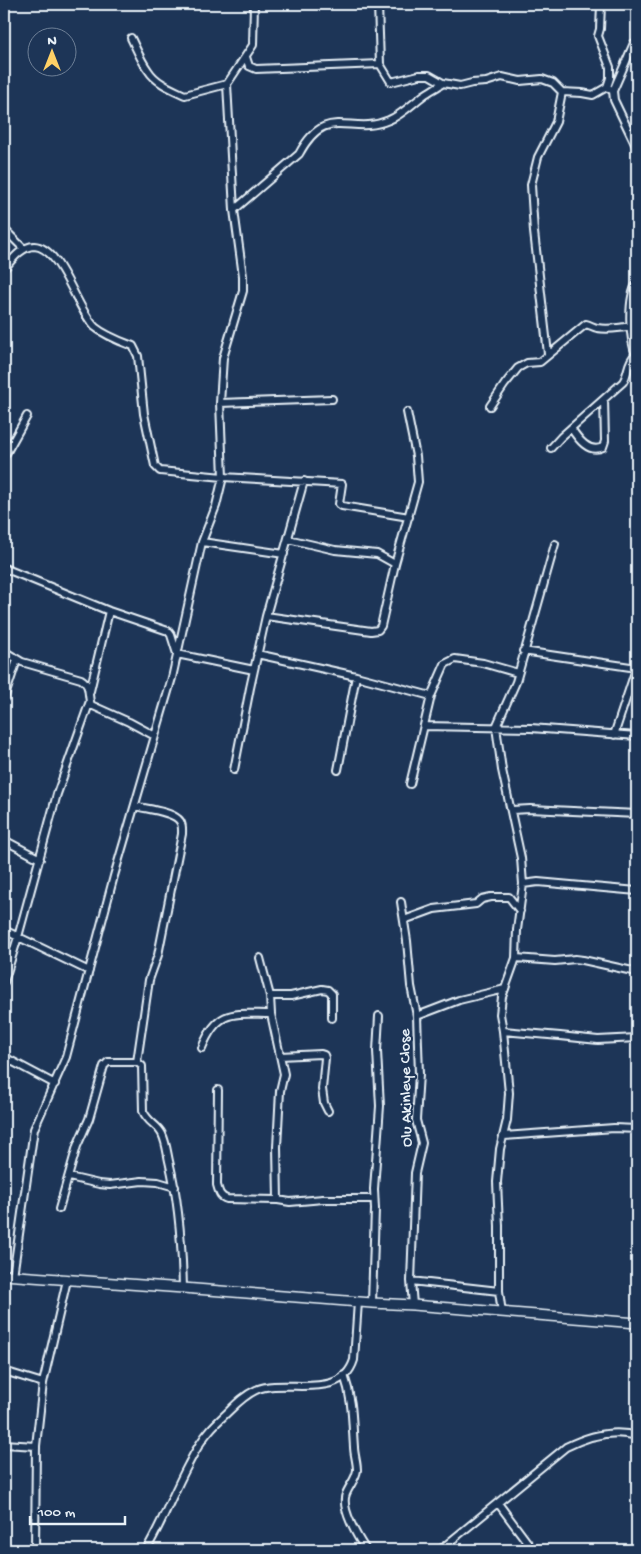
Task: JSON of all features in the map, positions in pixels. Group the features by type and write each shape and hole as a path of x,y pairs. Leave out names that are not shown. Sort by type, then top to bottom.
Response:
{"main road":[{"path":"8,1275 637,1323"}],"street":[{"path":"8,1275 34,1129 66,1057 134,806 172,678 202,542 216,506 223,477 220,403 224,358 243,291 243,276 234,210 227,84 253,45 254,4"},
{"path":"378,4 380,64 391,82 419,75 428,75 443,83 460,86 486,82 502,77 520,81 542,79 554,83 562,92 593,95 610,89 634,43 637,42"},
{"path":"601,4 598,36 610,67 610,89 637,148"},
{"path":"131,38 148,71 162,83 176,91 185,95 227,84"},
{"path":"246,57 250,66 256,69 380,64"},
{"path":"234,210 298,154 305,142 317,130 330,124 377,124 391,120 443,83"},
{"path":"548,354 534,232 532,185 538,157 556,122 562,92"},
{"path":"4,230 24,249"},
{"path":"4,269 24,249 33,246 42,249 52,256 84,313 96,327 118,340 133,346 137,351 144,414 155,466 160,471 342,484 339,504 342,506 409,517"},
{"path":"551,448 623,382 627,375 629,364 636,356 630,326 632,293 637,283"},
{"path":"490,406 518,368 527,363 540,362 586,324 596,328 637,325"},
{"path":"220,403 332,399"},
{"path":"571,428 577,438 588,447 597,450 603,447 605,441 604,399"},
{"path":"266,616 371,631 378,630 381,626 394,564 418,482 416,456 407,412"},
{"path":"4,457 27,416"},
{"path":"234,770 266,616 304,481"},
{"path":"288,539 335,550 377,554 394,564"},
{"path":"202,542 284,554"},
{"path":"502,1313 499,1291 497,1182 509,1093 500,1014 505,989 516,958 517,930 523,884 521,858 502,770 496,727 513,689 555,544"},
{"path":"4,568 109,610 168,631 177,654"},
{"path":"4,982 57,794 90,701 90,691 109,610"},
{"path":"4,651 22,662 76,677 85,682 90,691"},
{"path":"524,651 637,670 614,735"},
{"path":"177,654 254,670"},
{"path":"257,654 356,676 431,696"},
{"path":"410,784 431,696 445,664 455,658 483,663 518,673"},
{"path":"4,699 17,660"},
{"path":"338,770 356,676"},
{"path":"90,701 92,706 155,736"},
{"path":"424,726 496,727 637,736"},
{"path":"134,806 169,814 179,819 182,826 158,955 148,980 137,1062"},
{"path":"512,810 530,809 637,814"},
{"path":"4,840 40,859"},
{"path":"523,884 538,882 637,891"},
{"path":"404,920 434,909 476,904 482,899 491,897 509,897 520,911"},
{"name":"Olu Akinleye Close","path":"401,902 416,1016 419,1058 416,1120 422,1144 415,1173 411,1281 413,1305"},
{"path":"4,930 89,971"},
{"path":"260,958 270,996 271,1014 284,1074 280,1091 277,1146 278,1200"},
{"path":"516,958 556,961 583,960 637,972"},
{"path":"416,1016 459,1000 505,989"},
{"path":"270,996 291,996 328,990 332,994 332,1018"},
{"path":"202,1048 208,1033 220,1020 235,1014 271,1014"},
{"path":"372,1303 374,1198 380,1106 378,1016"},
{"path":"503,1032 598,1040 637,1038"},
{"path":"280,1056 324,1055 322,1095 328,1111"},
{"path":"4,1057 55,1084"},
{"path":"59,1209 76,1146 88,1119 104,1066 108,1062 137,1062 142,1066 143,1112 146,1118 157,1127 163,1136 175,1187 182,1256 183,1288"},
{"path":"218,1090 217,1185 222,1197 228,1199 290,1202 374,1198"},
{"path":"504,1136 614,1128 637,1129"},
{"path":"69,1177 99,1184 110,1185 142,1181 158,1182 175,1187"},
{"path":"36,1550 36,1446 43,1383 67,1280"},
{"path":"411,1281 499,1291"},
{"path":"146,1550 196,1450 209,1430 237,1404 256,1390 267,1386 322,1385 344,1375 352,1367 358,1302"},
{"path":"4,1370 43,1383"},
{"path":"344,1375 352,1401 354,1449 357,1469 344,1502 358,1539 366,1550"},
{"path":"440,1550 566,1447 580,1439 611,1434 626,1433 637,1436"},
{"path":"4,1444 36,1446"},
{"path":"498,1503 533,1550"}]}
